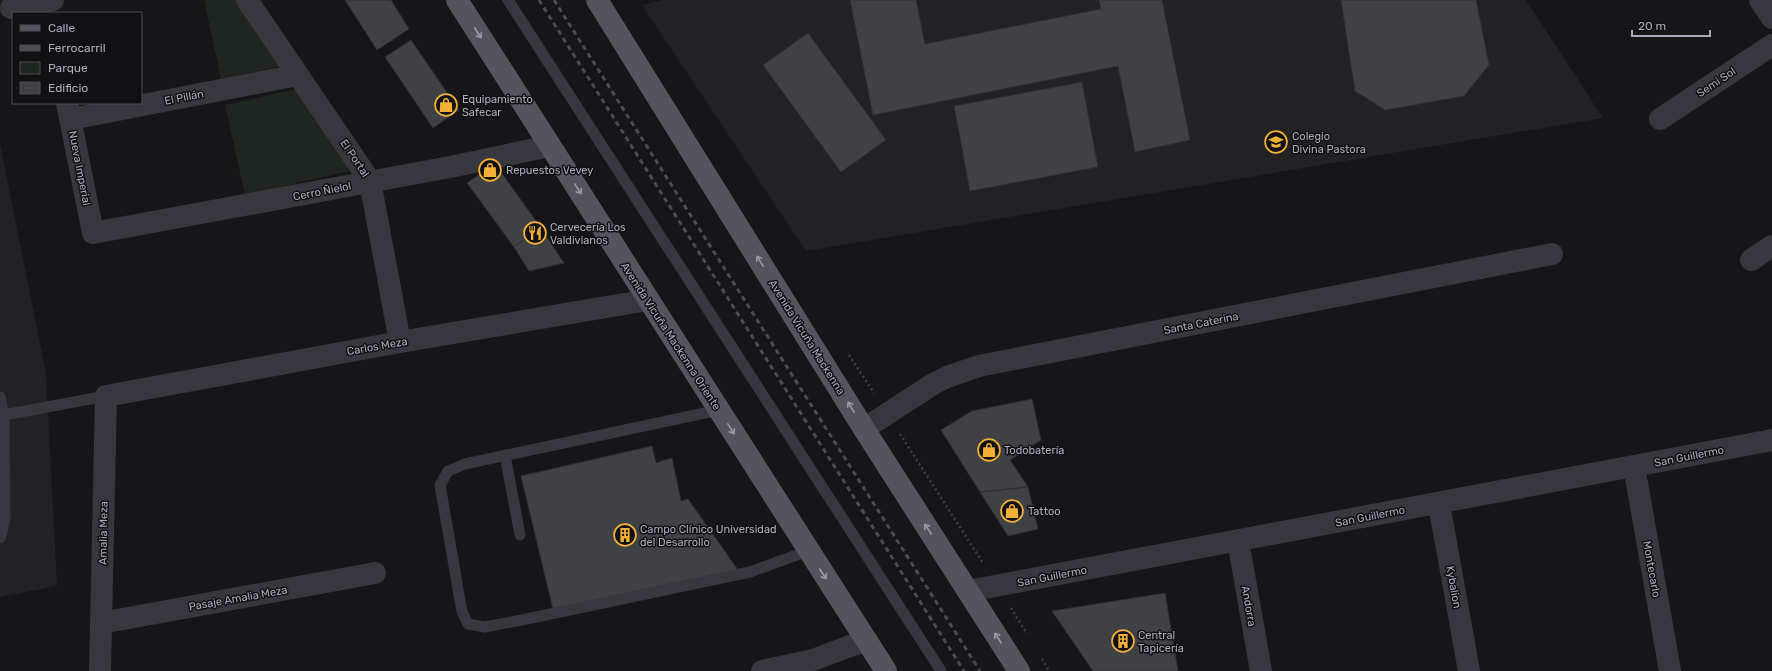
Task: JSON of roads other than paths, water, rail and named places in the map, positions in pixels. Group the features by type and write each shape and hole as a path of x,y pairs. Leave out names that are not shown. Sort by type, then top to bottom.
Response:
{"main road":[{"name":"Avenida Vicuña Mackenna Oriente","path":"457,0 886,671"},
{"name":"Avenida Vicuña Mackenna","path":"597,0 864,429 1019,671"}],"street":[{"name":"El Portal","path":"247,0 370,181 400,342"},
{"path":"1760,0 1772,18"},
{"path":"11,8 50,5"},
{"name":"Semi Sol","path":"1660,120 1772,45"},
{"name":"El Pillán","path":"142,100 298,75"},
{"name":"El Pillán","path":"69,111 114,104"},
{"name":"Nueva Imperial","path":"69,111 93,233"},
{"name":"Cerro Ñielol","path":"93,233 450,167 550,146"},
{"path":"1752,260 1772,246"},
{"name":"Santa Caterina","path":"864,429 933,384 947,377 979,366 1552,254"},
{"name":"Carlos Meza","path":"106,396 400,342 648,300"},
{"name":"Amalia Meza","path":"100,671 106,396"},
{"name":"San Guillermo","path":"968,592 1772,440"},
{"name":"Montecarlo","path":"1634,466 1670,671"},
{"name":"Kybalion","path":"1438,504 1469,671"},
{"name":"Andorra","path":"1238,541 1261,671"},
{"name":"Pasaje Amalia Meza","path":"101,623 375,573"},
{"path":"762,671 813,660 866,640"}],"lane":[{"path":"508,0 941,671"},
{"path":"4,415 106,396"},
{"path":"0,397 4,415 5,519 0,538"},
{"path":"719,410 504,455 465,464 448,471 440,486 462,612 468,624 485,627 743,574 808,551"},
{"path":"504,455 520,535"}],"railway":[{"path":"539,0 964,671"},
{"path":"554,0 980,671"}],"place":[{"name":"Equipamiento Safecar","path":"446,105"},
{"name":"Colegio Divina Pastora","path":"1276,142"},
{"name":"Repuestos Vevey","path":"490,170"},
{"name":"Cervecería Los Valdivianos","path":"535,233"},
{"name":"Todobatería","path":"989,450"},
{"name":"Tattoo","path":"1012,511"},
{"name":"Campo Clínico Universidad del Desarrollo","path":"625,535"},
{"name":"Central Tapicería","path":"1123,641"}]}
